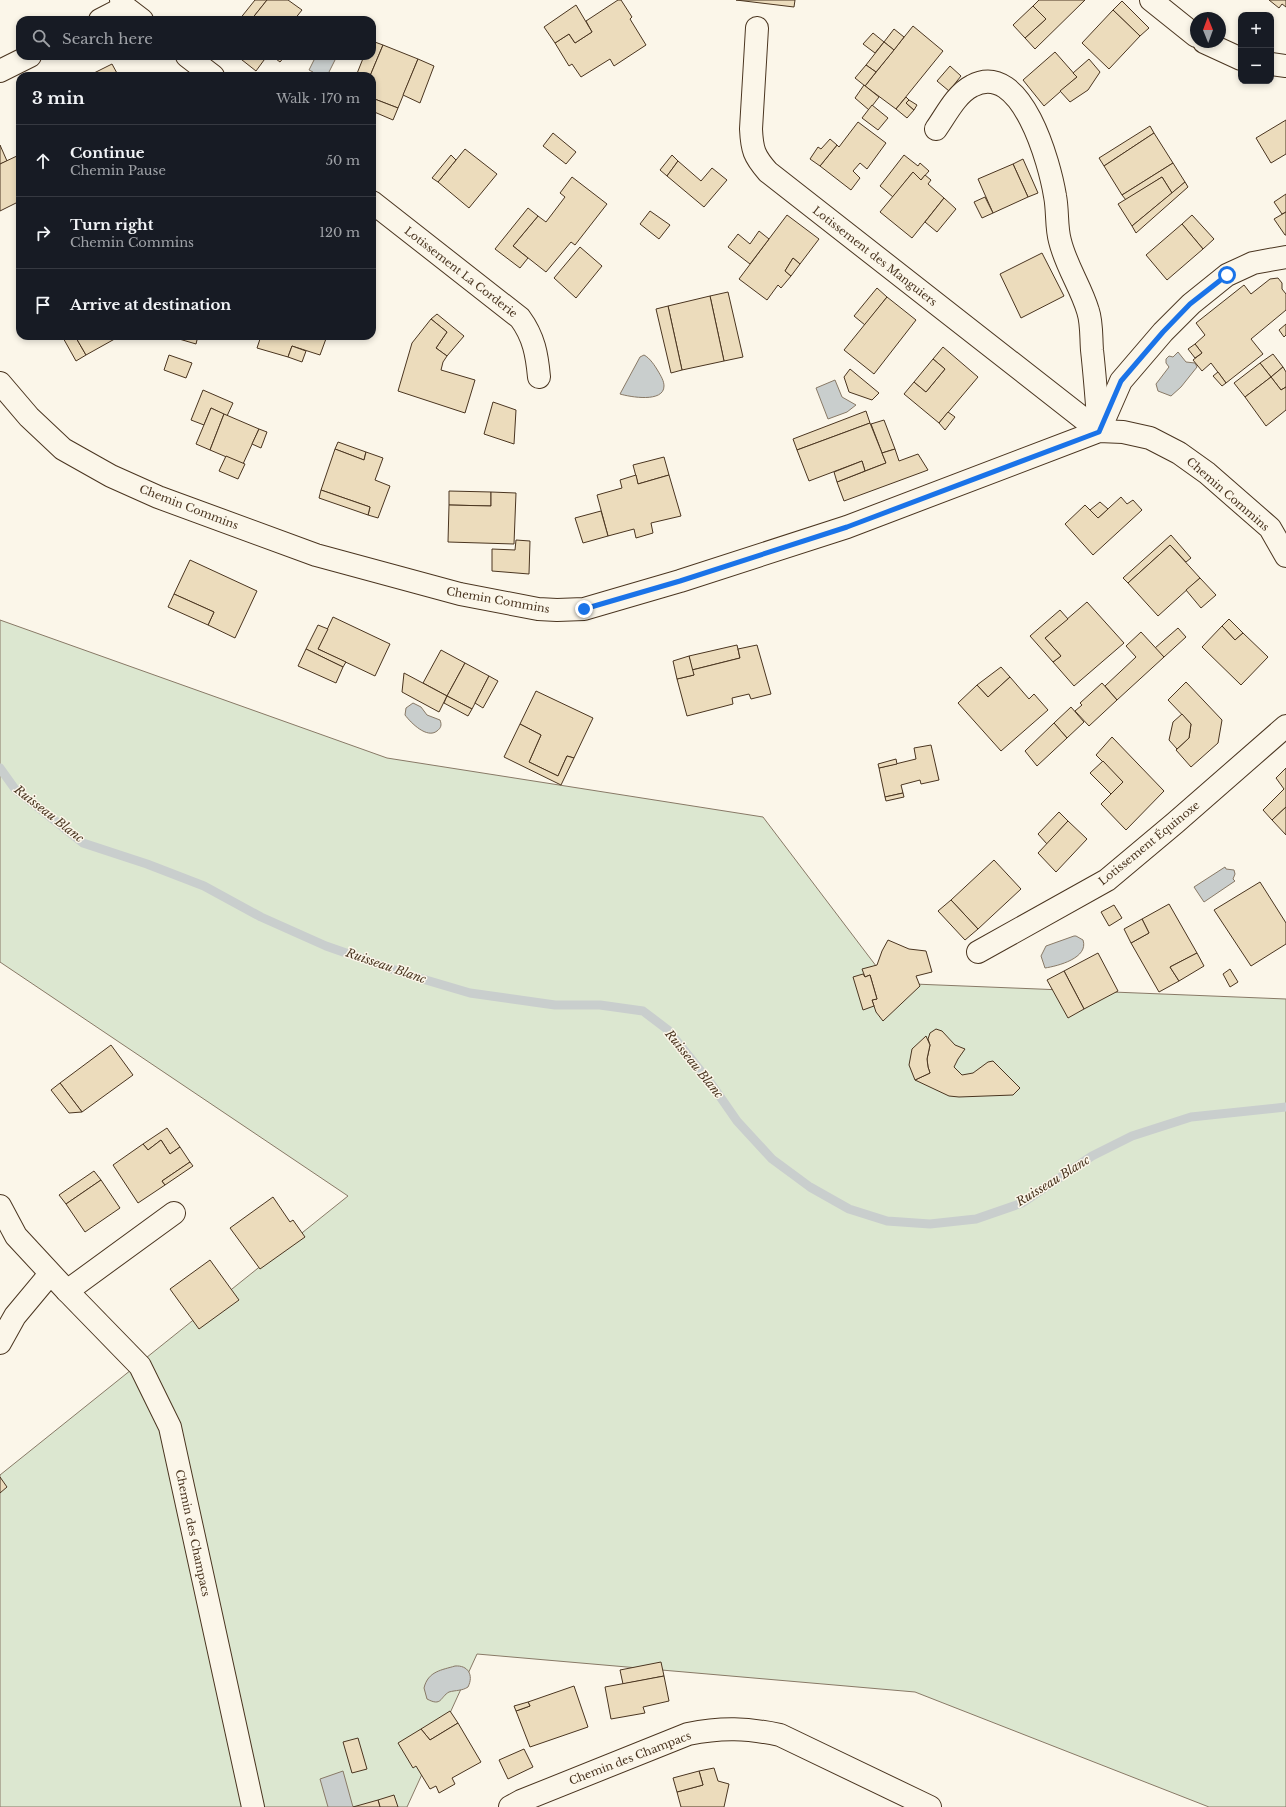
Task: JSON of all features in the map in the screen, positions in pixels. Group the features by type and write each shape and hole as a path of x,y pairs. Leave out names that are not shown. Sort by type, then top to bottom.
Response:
{"street":[{"path":"1151,0 1190,31"},
{"path":"111,16 129,9"},
{"name":"Lotissement des Manguiers","path":"757,28 751,129 752,143 756,158 768,172 1099,432"},
{"path":"1217,48 1238,58"},
{"path":"0,71 22,60"},
{"path":"192,60 208,72"},
{"path":"1274,64 1286,66"},
{"path":"936,129 965,90 973,85 985,82 997,82 1010,91 1021,103 1029,117 1039,136 1047,162 1055,198 1057,226 1063,253 1080,287 1089,313 1099,432"},
{"name":"Lotissement La Corderie","path":"376,205 520,318 528,328 534,341 540,377"},
{"path":"1099,432 1121,381 1163,332 1190,304 1227,275 1253,264 1286,257"},
{"name":"Chemin Commins","path":"0,383 29,417 63,449 111,476 158,497 316,555 460,594 538,609 584,609 680,581 847,527 1099,432 1123,432 1150,438 1179,453 1207,473 1270,528 1286,556"},
{"name":"Lotissement Équinoxe","path":"978,952 1107,880 1176,823 1286,726"},
{"name":"Chemin des Champacs","path":"0,1206 16,1236 50,1274 140,1366 170,1427 253,1807"},
{"path":"67,1291 174,1213"},
{"path":"0,1343 15,1316 50,1274"},
{"name":"Chemin des Champacs","path":"510,1807 521,1801 688,1734 711,1730 734,1729 755,1730 780,1735 930,1807"}],"green space":[{"path":"0,620 387,758 763,817 889,983 1286,999 1286,1807 1209,1807 915,1692 477,1654 407,1807 0,1807 0,1475 348,1196 0,962"}],"shaded area":[{"path":"314,60 335,60 329,72 313,72 309,70"},
{"path":"1178,352 1186,362 1195,363 1197,367 1181,387 1171,396 1158,391 1156,384 1169,367 1166,363 1166,359 1169,356 1173,357"},
{"path":"644,355 652,362 663,380 663,391 659,395 646,398 620,394 640,357"},
{"path":"835,380 842,397 856,405 847,412 828,419 816,388"},
{"path":"413,703 421,707 427,715 440,720 441,725 437,731 433,733 424,732 411,722 405,715 406,708"},
{"path":"1225,867 1226,869 1234,870 1235,874 1233,879 1235,881 1204,902 1194,887"},
{"path":"1074,936 1083,940 1084,946 1081,952 1071,960 1045,968 1041,956 1046,946"},
{"path":"455,1666 463,1667 469,1672 470,1683 468,1687 449,1692 438,1702 427,1699 424,1688 429,1678 436,1672"},
{"path":"343,1771 353,1807 328,1807 320,1779"}],"building":[{"path":"255,0 267,0 254,16 242,16"},
{"path":"267,0 288,0 302,10 297,16 254,16"},
{"path":"618,0 621,0 632,17 630,19 646,45 614,66 610,59 581,77 572,64 569,66 555,43 569,34 575,43 592,32 586,21"},
{"path":"736,0 795,0 794,7"},
{"path":"1039,0 1085,0 1035,49 1025,38 1046,19 1033,6"},
{"path":"1269,0 1286,0 1286,7 1282,4 1279,8"},
{"path":"1122,1 1149,28 1140,36 1113,10"},
{"path":"576,5 592,32 575,43 569,34 555,43 544,27"},
{"path":"1033,6 1046,19 1025,38 1013,25"},
{"path":"1113,10 1140,36 1109,69 1082,43"},
{"path":"913,26 943,51 896,109 865,86"},
{"path":"894,29 904,37 894,50 884,42"},
{"path":"873,33 884,42 875,53 863,44"},
{"path":"376,42 383,45 372,72 358,72 362,60 376,60"},
{"path":"884,42 894,50 876,72 866,65"},
{"path":"383,45 418,59 398,108 376,100 376,72 372,72"},
{"path":"1055,52 1077,77 1044,106 1023,80"},
{"path":"418,59 434,66 420,103 403,95"},
{"path":"1089,59 1100,72 1088,90 1070,102 1060,91 1077,77 1073,73"},
{"path":"242,60 264,60 256,71"},
{"path":"112,64 116,72 96,72"},
{"path":"866,65 876,72 865,86 855,78"},
{"path":"950,66 961,76 949,91 937,81"},
{"path":"864,85 879,97 869,110 855,98"},
{"path":"906,97 909,100 906,103 914,110 907,118 896,109"},
{"path":"376,100 398,108 393,120 376,113"},
{"path":"909,100 917,105 914,110 906,103"},
{"path":"872,105 888,118 878,130 862,118"},
{"path":"1286,120 1286,154 1271,163 1256,138"},
{"path":"858,122 886,143 867,169 860,163 853,171 860,178 851,190 820,166 837,145 839,147"},
{"path":"1150,126 1154,133 1104,166 1099,158"},
{"path":"553,133 576,152 566,164 543,146"},
{"path":"1154,133 1173,163 1122,195 1104,166"},
{"path":"830,139 837,145 820,166 810,159 818,147 821,149"},
{"path":"0,145 7,161 0,164"},
{"path":"465,149 497,174 469,208 438,182"},
{"path":"451,155 456,160 438,182 432,178"},
{"path":"672,155 678,161 667,176 660,170"},
{"path":"904,155 918,166 920,163 929,171 921,180 913,172 893,197 880,186"},
{"path":"16,156 16,203 0,211 0,164"},
{"path":"1023,159 1038,193 1028,197 1013,164"},
{"path":"678,161 701,181 712,168 727,180 704,207 667,176"},
{"path":"1173,163 1185,182 1172,193 1162,177 1126,200 1122,195"},
{"path":"1013,164 1028,197 993,213 978,179"},
{"path":"913,172 921,180 925,175 931,180 928,184 944,198 912,238 880,212"},
{"path":"572,177 607,204 575,245 571,242 546,272 513,246 538,216 546,222 565,197 560,193"},
{"path":"1162,177 1172,193 1132,226 1118,204"},
{"path":"1185,182 1188,187 1136,233 1132,226"},
{"path":"1286,194 1286,212 1282,214 1274,202"},
{"path":"985,197 993,213 982,218 974,202"},
{"path":"944,198 956,209 937,232 925,222"},
{"path":"528,208 538,216 513,246 528,258 520,268 495,249"},
{"path":"650,211 670,225 659,239 640,224"},
{"path":"1286,212 1286,235 1285,235 1274,219"},
{"path":"787,215 819,239 800,264 793,258 785,271 791,276 781,288 778,285 767,300 739,279"},
{"path":"1192,215 1214,239 1203,249 1182,224"},
{"path":"1182,224 1203,249 1167,280 1146,255"},
{"path":"759,231 769,239 750,264 728,247 738,234 750,244"},
{"path":"580,247 602,266 576,298 554,278"},
{"path":"1042,253 1064,296 1021,318 1000,274"},
{"path":"793,258 800,264 791,276 785,271"},
{"path":"1278,278 1282,283 1282,289 1286,294 1286,310 1251,339 1263,354 1226,383 1211,363 1202,371 1193,360 1202,353 1195,344 1205,335 1196,323 1244,285 1251,294 1270,279"},
{"path":"877,288 887,297 865,325 854,316"},
{"path":"728,292 743,357 724,361 710,296"},
{"path":"710,296 724,361 682,370 668,306"},
{"path":"887,297 916,320 874,374 844,350"},
{"path":"668,306 682,370 671,373 656,309"},
{"path":"437,314 464,336 447,356 436,348 447,332 431,319"},
{"path":"431,319 447,332 436,348 447,356 443,362 441,370 475,380 465,413 398,391 412,343"},
{"path":"1286,324 1286,335 1284,337 1279,330"},
{"path":"64,340 77,340 86,355 76,361"},
{"path":"77,340 113,340 86,355"},
{"path":"182,340 197,340 196,344"},
{"path":"260,340 326,340 320,355 292,346 288,357 257,348"},
{"path":"1195,344 1202,353 1195,358 1188,349"},
{"path":"292,346 306,351 302,362 288,357"},
{"path":"943,347 978,377 939,423 904,394 914,382 926,392 945,369 933,359"},
{"path":"1273,354 1283,367 1271,377 1260,363"},
{"path":"169,355 192,363 186,378 164,370"},
{"path":"933,359 945,369 926,392 914,382"},
{"path":"1260,363 1271,377 1245,397 1234,383"},
{"path":"1283,367 1286,372 1286,387 1281,390 1271,377"},
{"path":"850,369 879,393 872,400 849,392 844,377"},
{"path":"1218,372 1226,383 1222,386 1213,376"},
{"path":"1271,377 1281,390 1286,387 1286,410 1266,426 1245,397"},
{"path":"203,390 233,403 227,416 211,408 204,425 191,420"},
{"path":"493,402 516,410 514,444 484,434"},
{"path":"211,408 224,414 210,450 196,444"},
{"path":"866,411 870,423 797,450 793,439"},
{"path":"948,412 955,417 945,430 939,423"},
{"path":"224,414 259,429 243,464 210,450"},
{"path":"884,420 895,449 882,453 871,424"},
{"path":"870,423 886,463 865,471 862,461 809,481 797,450"},
{"path":"259,429 267,432 261,448 252,444"},
{"path":"338,442 366,452 364,460 335,449"},
{"path":"335,449 364,460 366,452 383,458 375,480 390,486 378,518 368,515 370,507 321,490"},
{"path":"895,449 899,461 918,454 928,470 844,501 837,482 886,463 882,453"},
{"path":"226,456 245,464 238,479 219,471"},
{"path":"664,457 669,475 638,484 633,465"},
{"path":"862,461 865,471 837,482 834,472"},
{"path":"636,475 638,484 669,475 681,516 651,523 653,533 636,538 634,529 608,536 597,495 622,488 620,480"},
{"path":"321,490 370,507 368,515 319,498"},
{"path":"449,491 491,492 491,506 449,505"},
{"path":"491,492 516,493 514,544 448,542 449,505 491,506"},
{"path":"1121,497 1127,504 1133,500 1142,510 1093,555 1065,524 1085,505 1098,518"},
{"path":"1100,502 1108,509 1098,518 1090,510"},
{"path":"601,511 608,536 583,543 575,518"},
{"path":"1171,535 1191,558 1186,562 1170,545 1128,583 1123,578"},
{"path":"516,540 530,541 529,574 492,571 492,549 515,550"},
{"path":"1170,545 1200,578 1158,616 1128,583"},
{"path":"190,560 257,591 235,638 208,625 214,612 174,594"},
{"path":"1200,578 1216,595 1201,608 1186,590"},
{"path":"174,594 214,612 208,625 168,607"},
{"path":"1087,602 1124,643 1074,686 1053,662 1061,656 1045,638"},
{"path":"1060,610 1068,619 1045,638 1061,656 1053,662 1030,636"},
{"path":"333,617 390,644 375,676 318,649"},
{"path":"1229,619 1243,633 1235,640 1222,626"},
{"path":"318,625 328,629 318,649 346,662 343,667 306,649"},
{"path":"1222,626 1235,640 1243,633 1268,657 1241,685 1202,647"},
{"path":"1178,628 1186,637 1164,657 1155,648"},
{"path":"1141,632 1164,657 1117,700 1105,686 1136,657 1126,646"},
{"path":"737,645 740,658 692,670 689,656"},
{"path":"757,645 771,694 751,699 749,694 732,698 733,704 687,716 677,679 694,675 692,670 740,658 738,649"},
{"path":"306,649 343,667 336,683 298,666"},
{"path":"441,650 465,663 447,696 423,683"},
{"path":"689,656 694,675 677,679 673,661"},
{"path":"465,663 489,676 472,709 447,696"},
{"path":"1001,667 1010,677 988,697 977,685"},
{"path":"404,673 447,696 439,712 402,692"},
{"path":"489,676 498,681 483,708 475,703"},
{"path":"1010,677 1029,699 1034,694 1048,710 1001,751 958,703 977,685 988,697"},
{"path":"1186,682 1222,720 1218,743 1191,767 1176,750 1189,738 1191,724 1168,700"},
{"path":"1102,683 1117,700 1089,726 1075,711 1082,705 1080,703"},
{"path":"536,691 593,718 574,758 567,756 558,776 529,762 541,735 520,724"},
{"path":"447,696 472,709 468,716 444,703"},
{"path":"1071,707 1084,722 1067,738 1054,723"},
{"path":"1182,714 1191,724 1189,738 1177,749 1169,740 1173,722"},
{"path":"1054,723 1067,738 1037,766 1025,751"},
{"path":"520,724 541,735 529,762 558,776 567,756 574,758 561,785 504,757"},
{"path":"1112,737 1164,791 1126,830 1101,804 1123,782 1096,755"},
{"path":"931,745 939,780 921,784 920,780 901,785 903,793 885,797 879,768 916,759 914,748"},
{"path":"896,759 897,764 879,768 878,764"},
{"path":"1103,761 1123,782 1111,794 1090,773"},
{"path":"1286,768 1286,807 1272,820 1263,810 1284,789 1276,778"},
{"path":"903,793 904,797 886,801 885,797"},
{"path":"1286,807 1286,835 1272,820"},
{"path":"1059,812 1068,821 1047,844 1038,834"},
{"path":"1068,821 1087,839 1056,872 1038,853"},
{"path":"994,860 1021,889 978,929 951,900"},
{"path":"1260,882 1286,923 1286,944 1251,966 1214,910"},
{"path":"951,900 978,929 965,940 938,911"},
{"path":"1169,904 1197,953 1170,967 1179,981 1159,992 1131,943 1149,933 1142,919"},
{"path":"1114,905 1122,918 1109,926 1101,912"},
{"path":"1142,919 1149,933 1131,943 1124,929"},
{"path":"888,940 909,949 926,951 932,972 916,976 920,986 883,1021 876,1012 872,1000 877,999 870,975 865,977 862,969 877,965"},
{"path":"1098,953 1118,991 1084,1009 1064,971"},
{"path":"1197,953 1204,966 1179,981 1170,967"},
{"path":"1230,969 1238,982 1230,987 1223,974"},
{"path":"1064,971 1084,1009 1068,1018 1047,980"},
{"path":"863,974 865,977 870,975 877,999 872,1000 874,1006 863,1010 853,977"},
{"path":"936,1029 942,1031 955,1045 965,1049 954,1067 962,1075 973,1073 988,1062 993,1061 1020,1088 1013,1095 959,1097 949,1096 915,1080 930,1073 927,1059 930,1045 928,1039 930,1033"},
{"path":"926,1036 930,1045 927,1059 930,1073 915,1080 909,1065 912,1049"},
{"path":"111,1045 133,1075 82,1112 60,1083"},
{"path":"60,1083 82,1112 69,1113 51,1090"},
{"path":"167,1128 180,1147 170,1154 161,1140 148,1150 143,1144"},
{"path":"161,1140 170,1154 180,1147 190,1162 162,1181 165,1185 138,1203 113,1165 143,1144 148,1150"},
{"path":"190,1162 193,1166 165,1185 162,1181"},
{"path":"94,1171 101,1180 66,1204 59,1195"},
{"path":"101,1180 120,1208 85,1232 66,1204"},
{"path":"273,1197 290,1222 293,1220 305,1237 260,1269 230,1228"},
{"path":"210,1260 239,1300 199,1329 170,1289"},
{"path":"0,1477 7,1487 0,1493"},
{"path":"661,1662 664,1676 623,1684 620,1670"},
{"path":"664,1676 669,1701 643,1707 645,1713 611,1719 605,1687"},
{"path":"574,1686 588,1727 530,1747 516,1711 530,1706 528,1702"},
{"path":"528,1702 530,1706 516,1711 514,1706"},
{"path":"450,1711 458,1723 430,1740 421,1729"},
{"path":"458,1723 481,1762 452,1778 455,1784 439,1793 436,1786 430,1789 416,1766 413,1768 398,1743 421,1729 430,1740"},
{"path":"358,1738 367,1769 352,1773 343,1742"},
{"path":"524,1749 533,1767 508,1779 499,1760"},
{"path":"714,1768 718,1781 729,1784 724,1807 681,1807 677,1792 703,1785 699,1771"},
{"path":"699,1771 703,1785 677,1792 673,1778"},
{"path":"394,1795 398,1807 380,1807 378,1800"},
{"path":"378,1800 380,1807 353,1807"}],"waterway":[{"name":"Ruisseau Blanc","path":"0,768 15,789 83,843 147,864 204,886 261,917 326,946 409,975 470,993 555,1005 600,1005 643,1011 668,1030 712,1085 737,1121 772,1159 810,1187 849,1209 887,1221 930,1224 976,1219 1022,1203 1092,1156 1132,1136 1191,1117 1286,1107"}],"route":[{"path":"584,609 680,581 847,527 1099,432 1121,381 1163,332 1190,304 1227,275"}]}
